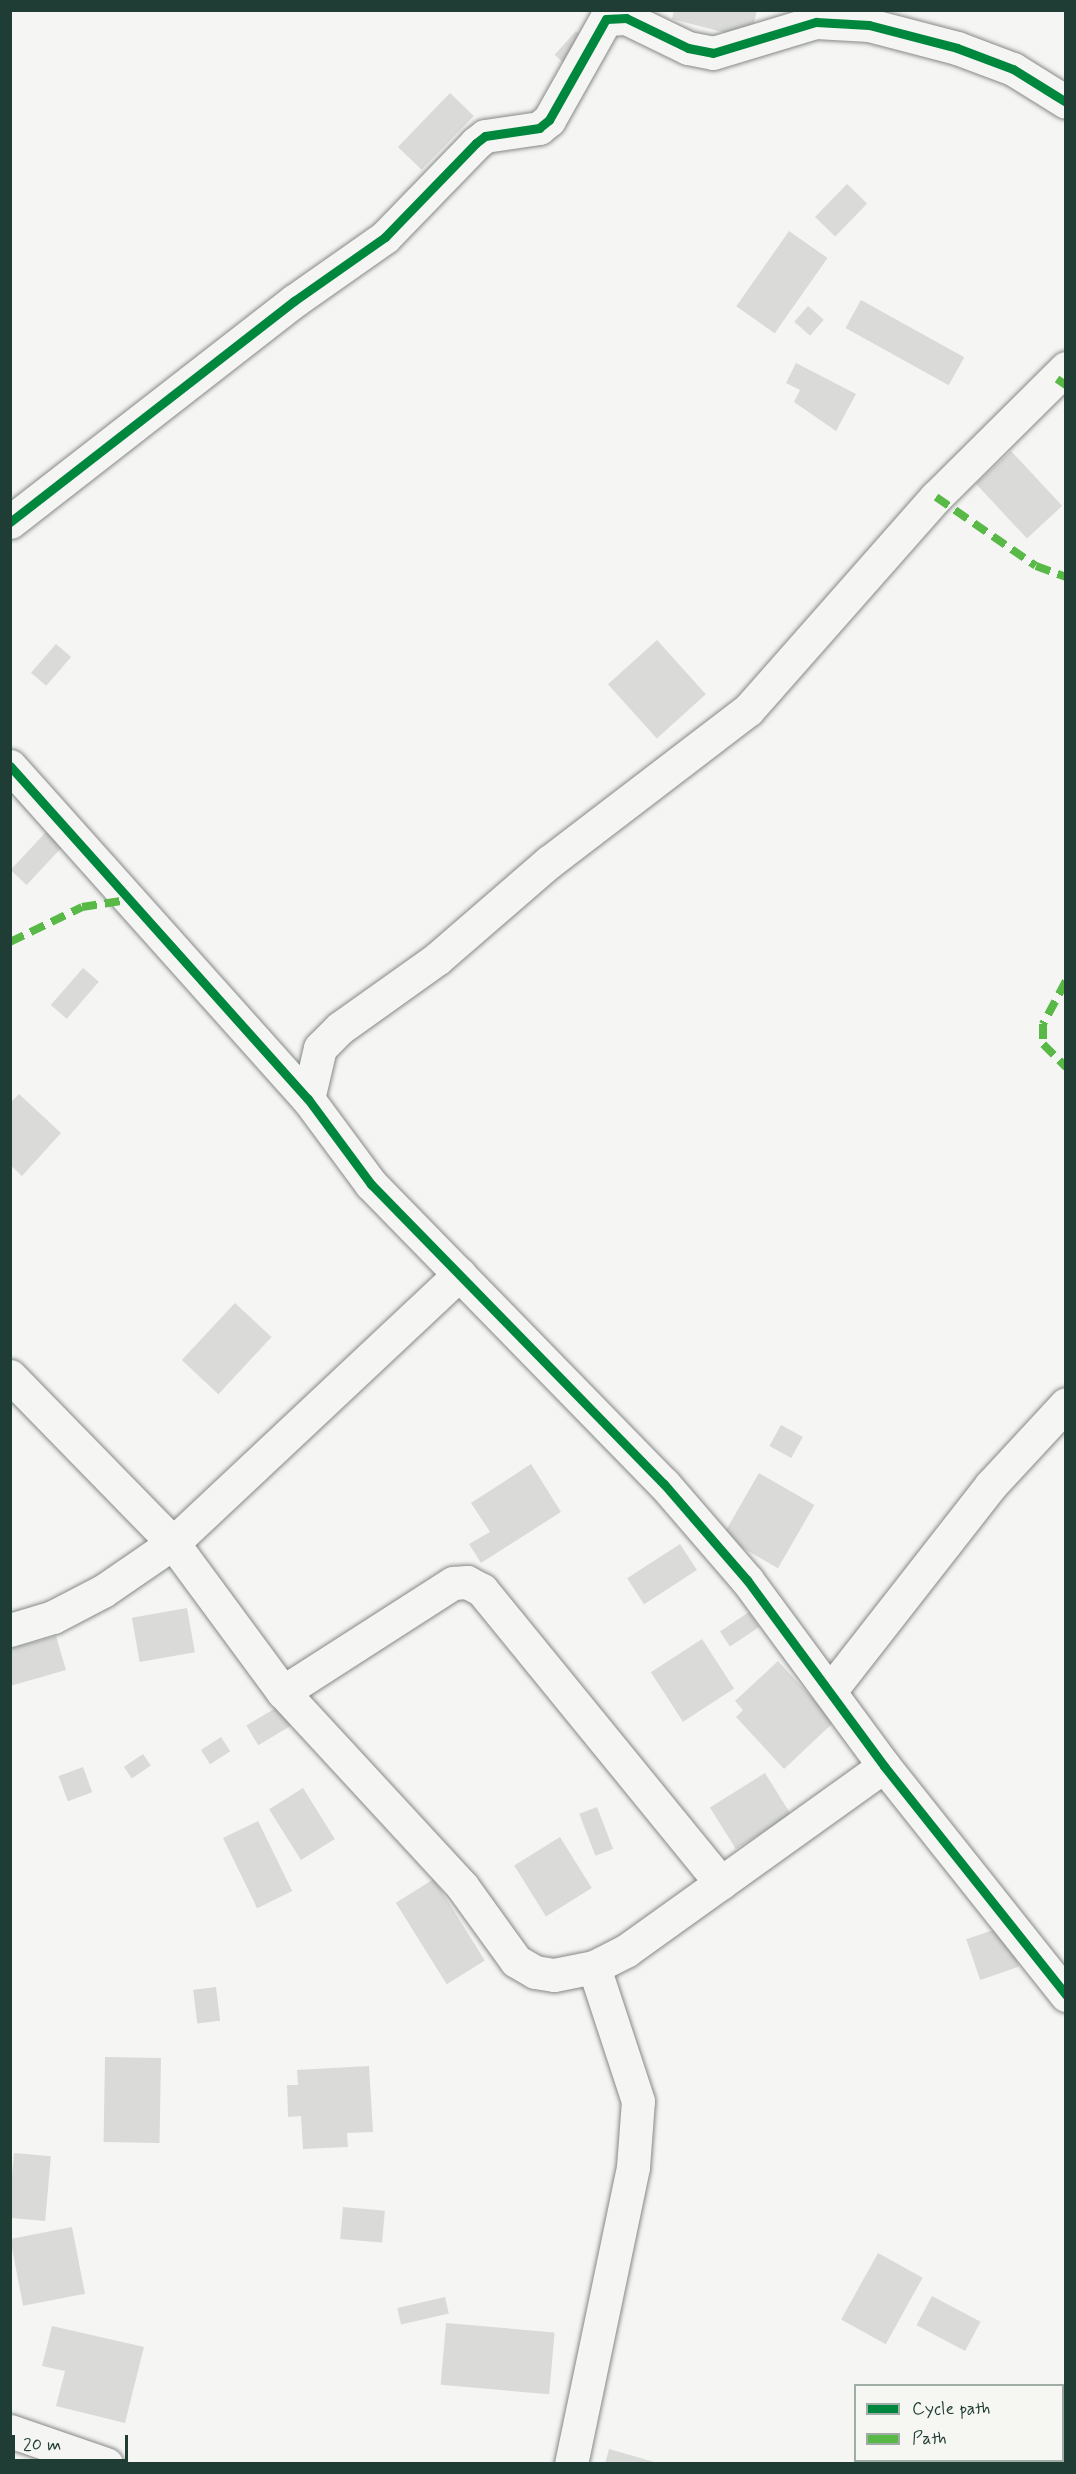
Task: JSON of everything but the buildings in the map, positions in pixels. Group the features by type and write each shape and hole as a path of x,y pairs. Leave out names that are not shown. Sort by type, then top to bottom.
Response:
{"street":[{"path":"10,522 294,301 385,237 485,136 539,128 557,110 606,20 626,18 688,48 713,53 816,22 869,25 957,48 1013,69 1065,102"},
{"path":"269,1057 320,1048 371,1003 438,958 644,787 748,710 936,497 1065,368"},
{"path":"10,766 308,1099 371,1184 664,1485 747,1580 884,1766 1065,1995"},
{"path":"308,1099 320,1048"},
{"path":"10,1630 53,1617 103,1591 173,1543 459,1274"},
{"path":"17,1393 173,1543 283,1692 462,1886 516,1961 535,1972 554,1975 594,1967 627,1950 884,1766"},
{"path":"830,1691 991,1485 1065,1404"},
{"path":"283,1692 453,1583 467,1582 482,1590 721,1883"},
{"path":"571,2463 633,2168 638,2101 594,1967"},
{"path":"10,2407 25,2435 106,2463"}],"marked path":[{"path":"1057,379 1066,385"},
{"path":"936,497 1036,566 1066,577"},
{"path":"10,942 82,907 127,900"},
{"path":"1066,981 1043,1024 1043,1044 1066,1067"}],"cycle path":[{"path":"10,522 294,301 385,237 485,136 539,128 549,120 606,19 626,18 688,48 713,53 816,22 869,25 957,48 1013,69 1066,102"},
{"path":"10,766 308,1099 371,1184 664,1484 747,1580 884,1766 1066,1995"}]}
